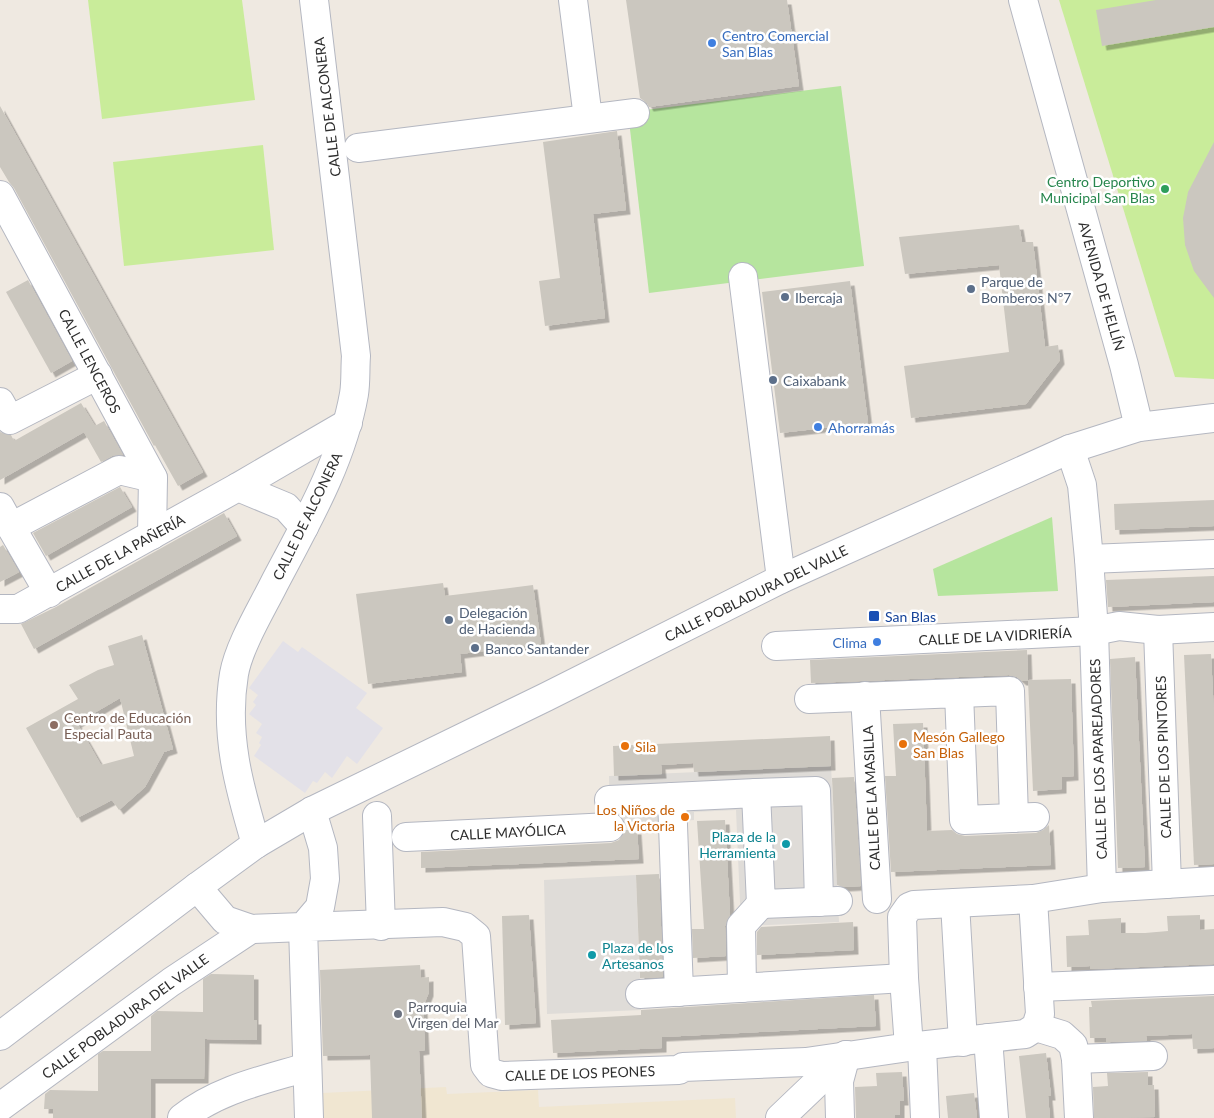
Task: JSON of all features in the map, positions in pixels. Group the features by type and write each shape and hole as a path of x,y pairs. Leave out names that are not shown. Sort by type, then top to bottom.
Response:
{"street":[{"name":"CALLE DE ALCONERA","path":"256,844 236,773 231,741 231,704 234,672 248,634 335,464 348,423 354,392 356,356 314,0"},
{"path":"573,0 588,118"},
{"name":"AVENIDA DE HELLÍN","path":"1022,0 1124,366 1139,427"},
{"path":"358,148 635,113"},
{"name":"CALLE LENCEROS","path":"0,195 153,478 152,535"},
{"path":"743,276 781,579"},
{"path":"0,402 10,420 98,375"},
{"name":"CALLE POBLADURA DEL VALLE","path":"0,1036 256,844 312,811 546,697 781,579 1070,449 1139,427 1214,418"},
{"name":"CALLE DE LA PAÑERÍA","path":"0,609 18,609 49,593 238,488 348,423"},
{"path":"1070,449 1082,485 1094,631"},
{"path":"49,593 6,517 119,470 153,478"},
{"path":"238,488 286,507 304,527"},
{"path":"1089,559 1214,554"},
{"name":"CALLE DE LA VIDRIERÍA","path":"776,646 1094,631 1119,626 1158,630 1214,627"},
{"name":"CALLE DE LOS PINTORES","path":"1158,630 1167,884"},
{"name":"CALLE DE LOS APAREJADORES","path":"1094,631 1102,888"},
{"path":"809,699 959,692 1010,691 1025,818 964,820 959,692"},
{"name":"CALLE DE LA MASILLA","path":"866,696 877,899"},
{"path":"610,800 816,791 828,901 761,904"},
{"path":"742,988 741,926 761,904 756,793"},
{"path":"672,797 679,992"},
{"path":"309,1118 303,928 320,907 325,880 323,848 312,811"},
{"path":"377,816 381,926"},
{"name":"CALLE MAYÓLICA","path":"406,837 610,827"},
{"path":"925,1118 916,1047 904,978 902,917 909,907 1033,899 1102,888 1214,881"},
{"path":"197,887 224,920 251,929 303,928"},
{"path":"1033,899 1040,1014 1036,1028"},
{"path":"955,904 976,1040 994,1118"},
{"name":"CALLE DE LOS PEONES","path":"303,928 443,922 464,927 476,936 485,1065 491,1073 502,1076 806,1062 846,1055"},
{"name":"CALLE POBLADURA DEL VALLE","path":"0,1107 171,982 251,929"},
{"path":"640,994 904,978"},
{"path":"1038,987 1214,980"},
{"path":"786,1112 846,1055 1025,1034 1036,1028 1062,1035 1073,1045 1076,1059 1079,1118"},
{"path":"840,1118 839,1081 846,1055"},
{"path":"1076,1059 1153,1056"},
{"path":"770,1064 784,1082 786,1112"},
{"path":"182,1118 218,1096 240,1086 307,1067"}],"shaded area":[{"path":"283,641 298,652 302,647 367,693 356,708 383,728 357,764 347,756 332,778 325,772 317,783 313,781 305,793 254,756 261,745 259,743 262,737 256,733 262,724 249,714 256,705 253,702 258,695 249,688"},
{"name":"Plaza de la Herramienta","path":"831,766 839,922 741,926 736,810 694,812 694,820 610,827 609,776"},
{"name":"Plaza de los Artesanos","path":"636,875 641,1010 547,1014 544,880"},
{"path":"446,1087 447,1094 538,1090 539,1107 735,1098 736,1118 323,1118 322,1093"}],"green space":[{"path":"88,0 242,0 255,100 102,119"},
{"name":"Centro Deportivo Municipal San Blas","path":"1059,0 1214,0 1214,379 1175,377"},
{"path":"841,86 864,266 649,293 628,112"},
{"path":"263,145 274,250 124,266 113,162"},
{"path":"1052,517 1058,591 938,596 933,569"}],"building":[{"name":"Centro Comercial San Blas","path":"626,0 787,0 799,86 649,107 640,98"},
{"path":"1156,0 1214,0 1214,27 1102,46 1096,10"},
{"path":"0,106 203,472 178,486 154,446 14,188 0,167"},
{"path":"617,131 626,210 593,214 605,318 545,326 539,281 560,278 543,142"},
{"path":"1214,142 1214,298 1194,271 1185,245 1183,218 1188,192"},
{"path":"1019,225 1022,242 1033,242 1045,347 1058,345 1060,360 1026,404 911,418 904,366 1009,352 999,265 905,274 899,237"},
{"path":"28,280 72,361 51,373 6,292"},
{"path":"850,281 868,423 780,433 762,292"},
{"path":"81,403 95,426 104,421 123,455 112,456 101,462 84,432 0,480 0,432 11,435 14,441"},
{"path":"120,487 132,507 46,556 33,533"},
{"path":"1214,500 1214,526 1115,530 1114,504"},
{"path":"224,513 237,536 34,649 21,624 56,607"},
{"path":"3,545 19,572 0,582 0,547"},
{"path":"1214,576 1214,602 1108,607 1106,580"},
{"name":"Delegación de Hacienda","path":"443,583 445,596 533,585 541,644 460,654 462,672 368,684 356,594"},
{"name":"Centro de Educación Especial Pauta","path":"142,635 173,749 164,752 145,787 119,810 112,800 77,818 26,728 78,699 69,685 98,670 114,665 108,646","holes":["120,698 134,756 101,765 77,723"]},
{"path":"1027,650 1028,680 1071,679 1074,776 1062,777 1062,789 1033,791 1028,681 1022,681 1017,677 1009,675 811,683 810,660"},
{"path":"1211,654 1214,716 1214,864 1194,865 1184,655"},
{"path":"1135,657 1145,867 1118,868 1110,659"},
{"path":"923,723 927,831 952,830 957,834 965,836 1036,833 1049,825 1051,865 891,872 885,776 896,776 893,724"},
{"path":"830,736 831,766 694,772 693,763 661,765 662,774 614,776 613,746"},
{"path":"854,777 861,886 843,887 837,885 832,778"},
{"path":"725,820 730,915 725,926 726,956 693,958 692,929 704,929 697,821"},
{"path":"625,830 637,830 639,859 421,868 421,852 611,843 619,840"},
{"path":"659,874 663,977 640,978 636,875"},
{"path":"529,915 536,1023 505,1025 502,916"},
{"path":"1200,915 1200,930 1214,929 1214,964 1090,969 1090,966 1067,967 1066,936 1089,935 1088,920 1121,918 1121,933 1145,933 1168,931 1167,916"},
{"path":"853,922 854,950 757,955 757,932 761,927"},
{"path":"420,965 421,978 429,977 429,992 423,1007 425,1050 419,1051 422,1118 372,1118 370,1055 323,1056 320,970"},
{"path":"211,974 254,975 254,1020 257,1020 257,1040 205,1039 204,1079 151,1079 151,1118 53,1118 53,1109 44,1109 45,1094 50,1090 98,1091 98,1054 103,1051 151,1051 151,1016 157,1011 203,1012 203,979"},
{"path":"874,995 876,1026 662,1037 662,1048 553,1053 551,1020 641,1015 641,1010"},
{"path":"1214,996 1214,1048 1193,1049 1192,1034 1146,1036 1147,1041 1106,1042 1106,1038 1090,1038 1089,1007 1092,1007 1091,1001"},
{"path":"1046,1053 1051,1096 1048,1096 1050,1118 1026,1118 1019,1056"},
{"path":"902,1072 904,1101 900,1101 900,1115 895,1115 895,1118 856,1118 855,1087 877,1086 876,1073"},
{"path":"1148,1072 1148,1085 1154,1085 1155,1117 1094,1118 1093,1087 1108,1086 1107,1073"},
{"path":"974,1093 977,1118 948,1118 946,1096"}],"place":[{"name":"Centro Comercial San Blas","path":"712,43"},
{"name":"Centro Deportivo Municipal San Blas","path":"1165,189"},
{"name":"Parque de Bomberos Nº7","path":"971,289"},
{"name":"Ibercaja","path":"785,297"},
{"name":"Caixabank","path":"773,380"},
{"name":"Ahorramás","path":"818,427"},
{"name":"San Blas","path":"874,616"},
{"name":"Delegación de Hacienda","path":"449,620"},
{"name":"Clima","path":"877,642"},
{"name":"Banco Santander","path":"475,648"},
{"name":"Centro de Educación Especial Pauta","path":"54,725"},
{"name":"Mesón Gallego San Blas","path":"903,744"},
{"name":"Sila","path":"625,746"},
{"name":"Los Niños de la Victoria","path":"685,817"},
{"name":"Plaza de la Herramienta","path":"786,844"},
{"name":"Plaza de los Artesanos","path":"592,955"},
{"name":"Parroquia Virgen del Mar","path":"398,1014"}]}
